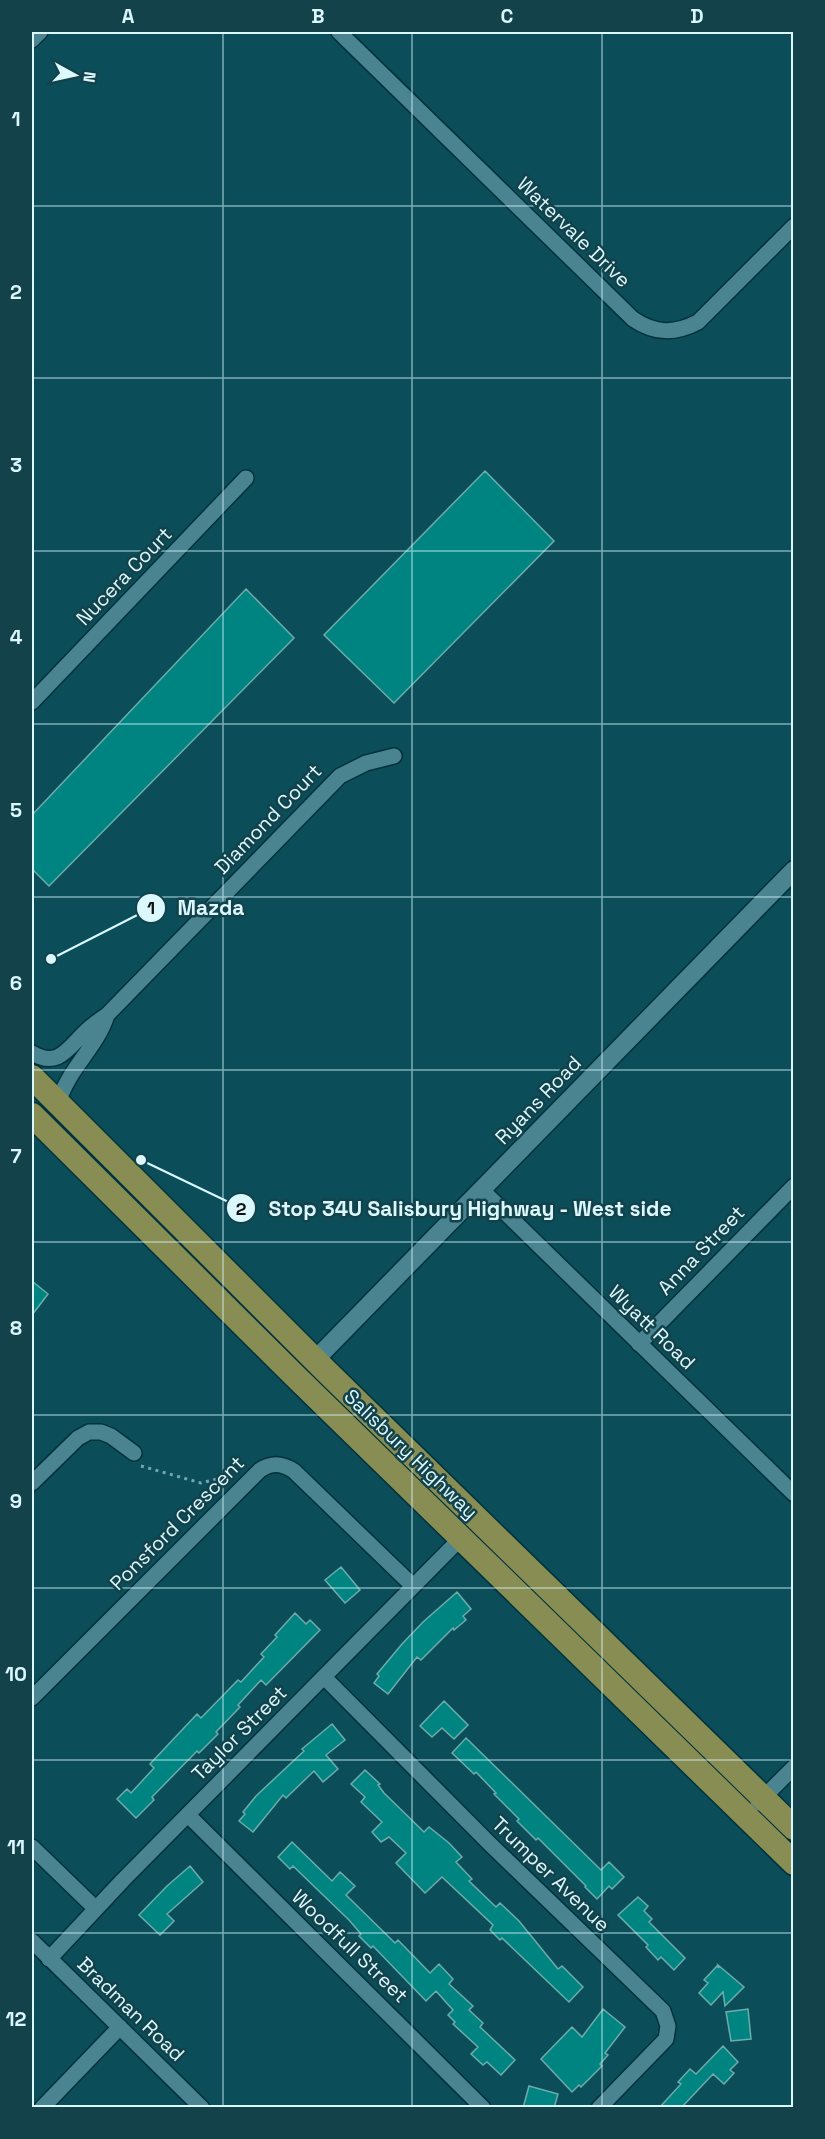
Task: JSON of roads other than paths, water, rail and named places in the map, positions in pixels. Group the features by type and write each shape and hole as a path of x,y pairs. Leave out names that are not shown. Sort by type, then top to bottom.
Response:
{"main road":[{"name":"Salisbury Highway","path":"33,1080 762,1798 789,1816"},
{"name":"Salisbury Highway","path":"32,1114 460,1538 794,1863"},
{"path":"32,1136 75,1157"},
{"path":"297,1377 315,1360"},
{"path":"460,1538 477,1519"}],"street":[{"path":"32,40 40,32"},
{"name":"Watervale Drive","path":"339,32 645,327 669,332 685,329 698,322 794,226"},
{"name":"Nucera Court","path":"32,702 246,478"},
{"name":"Diamond Court","path":"58,1104 64,1085 102,1029 106,1015 340,776 366,763 394,756"},
{"name":"Ryans Road","path":"315,1360 794,870"},
{"path":"32,1053 45,1059 56,1058 66,1052 85,1031 106,1015"},
{"name":"Anna Street","path":"639,1344 794,1186"},
{"name":"Wyatt Road","path":"482,1190 794,1494"},
{"path":"32,1483 78,1438 89,1432 101,1432 111,1436 134,1453"},
{"name":"Ponsford Crescent","path":"32,1698 260,1469 267,1466 277,1464 287,1466 412,1586"},
{"name":"Taylor Street","path":"49,1959 460,1538"},
{"name":"Trumper Avenue","path":"324,1677 490,1844 663,2011 668,2026 666,2039 599,2108"},
{"path":"745,1815 794,1767"},
{"name":"Woodfull Street","path":"188,1815 483,2108"},
{"path":"765,1834 789,1816"},
{"path":"32,1847 96,1909"},
{"name":"Bradman Road","path":"32,1941 202,2108"},
{"path":"42,2108 120,2027"}],"place":[{"name":"Mazda","path":"51,959"},
{"name":"Stop 34U Salisbury Highway - West side","path":"141,1160"}]}
